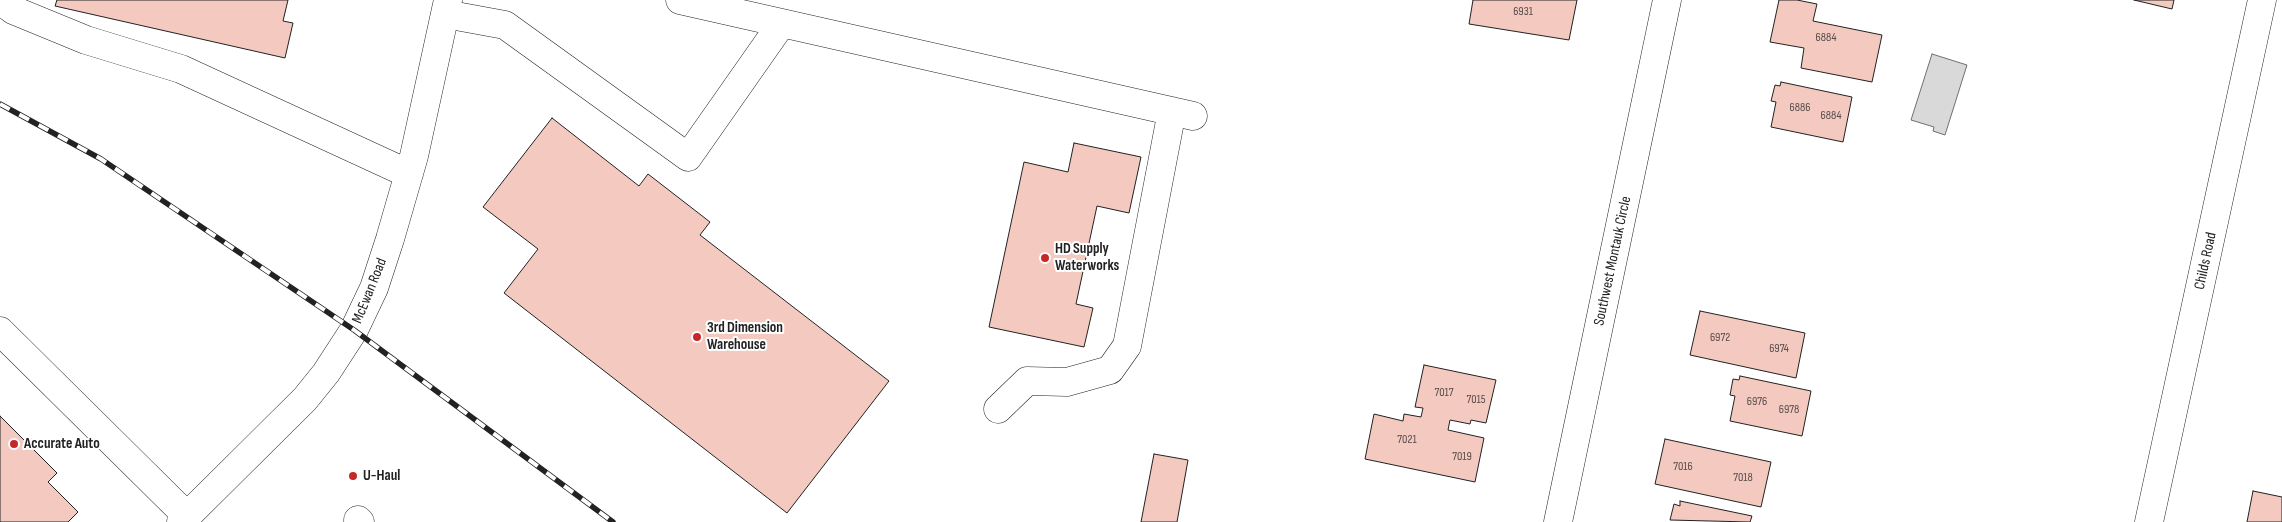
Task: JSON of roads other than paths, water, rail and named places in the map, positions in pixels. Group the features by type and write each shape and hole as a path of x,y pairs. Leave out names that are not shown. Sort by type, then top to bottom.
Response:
{"street":[{"path":"0,0 13,10 86,40 181,70 409,174"},
{"path":"680,0 1182,114 1127,346 1110,370 1068,382 1027,381 998,409"},
{"name":"Southwest Montauk Circle","path":"1558,522 1667,0"},
{"name":"Childs Road","path":"2149,522 2262,0"},
{"path":"446,7 505,25 688,157 782,23"},
{"name":"McEwan Road","path":"184,519 305,399 346,345 374,288 390,239 409,174 446,7"},
{"path":"0,331 184,519"}],"railway":[{"path":"0,104 101,159 354,330 613,522"}],"place":[{"name":"HD Supply Waterworks","path":"1045,258"},
{"name":"3rd Dimension Warehouse","path":"697,337"},
{"name":"Accurate Auto","path":"14,444"},
{"name":"U-Haul","path":"353,476"}]}
